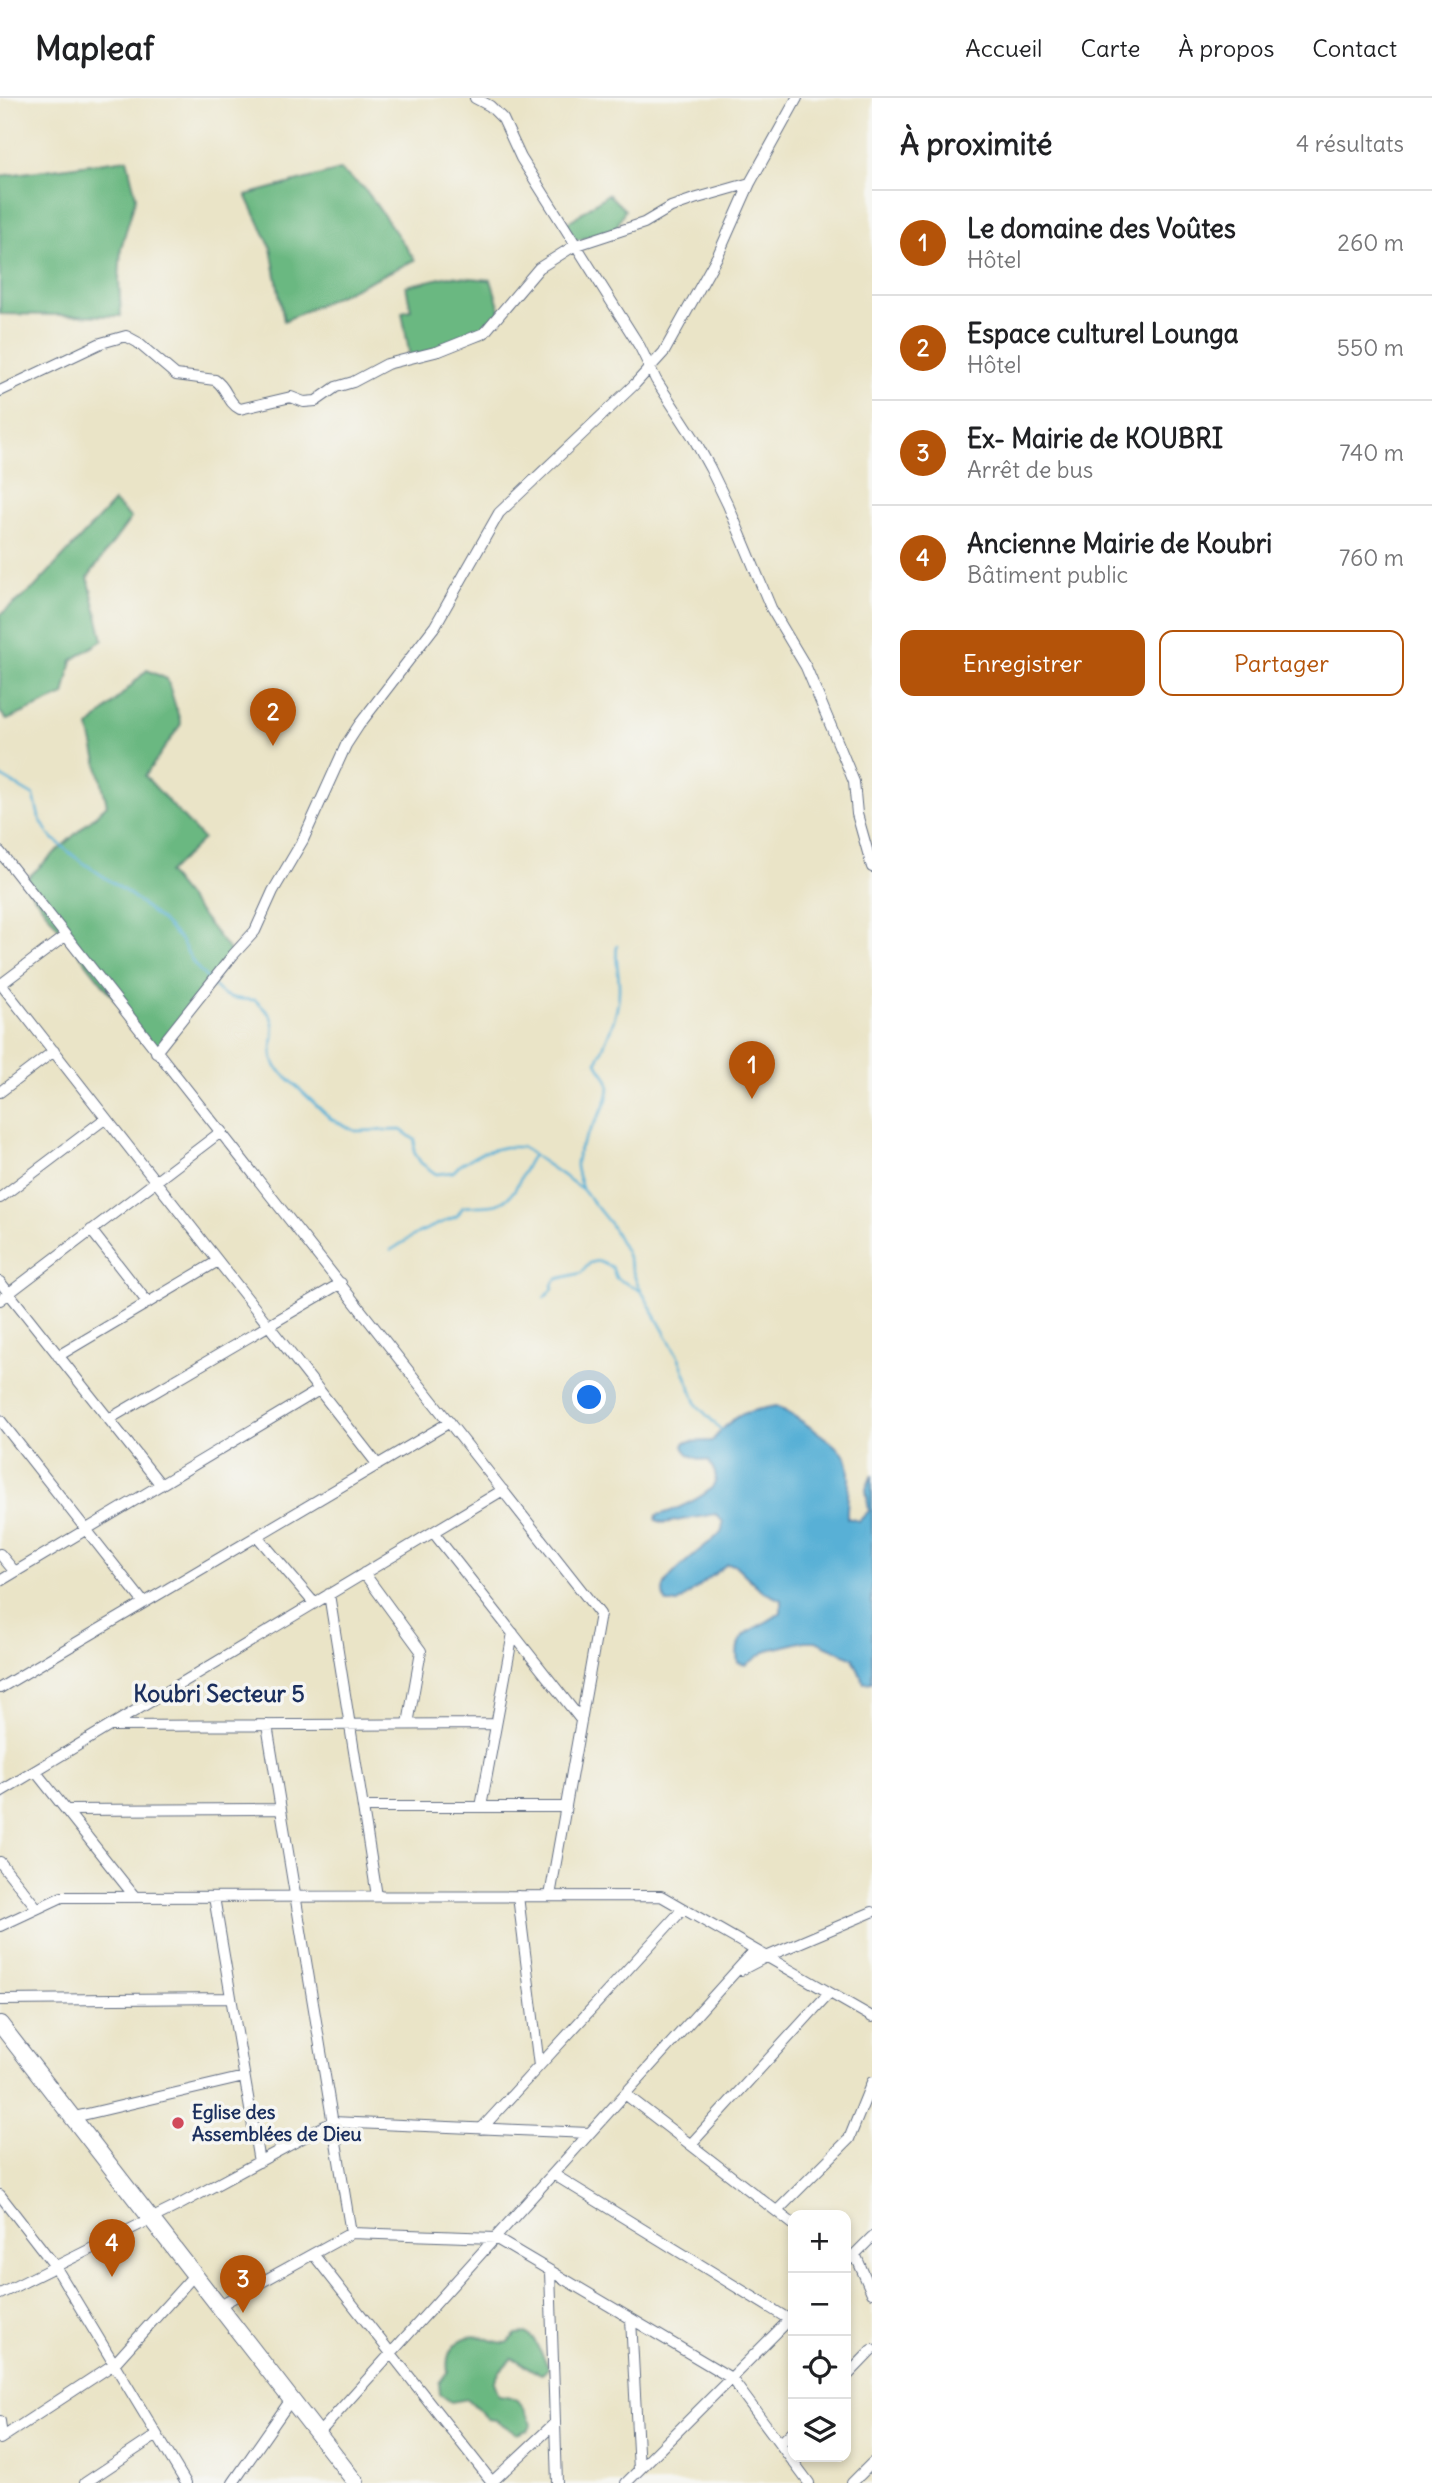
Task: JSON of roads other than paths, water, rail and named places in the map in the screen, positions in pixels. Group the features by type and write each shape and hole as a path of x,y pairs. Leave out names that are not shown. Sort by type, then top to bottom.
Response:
{"highway":[{"path":"2,2029 74,2117 356,2483"}],"street":[{"path":"475,98 490,106 503,119 521,158 640,347 650,369 710,468 771,608 806,667 854,782 857,814 872,867"},
{"path":"156,1052 255,931 273,891 303,840 346,745 435,626 499,513 650,369 664,352 718,255 750,183 797,98"},
{"path":"0,391 101,343 126,336 145,348 176,375 220,383 234,406 240,409 291,397 304,402 316,401 336,387 353,382 387,364 439,351 484,333 539,268 574,246 644,223 671,207 750,183"},
{"path":"0,852 600,1614 550,1896"},
{"path":"65,936 0,984 378,1465"},
{"path":"0,1092 54,1051"},
{"path":"0,1198 106,1118"},
{"path":"4,1296 222,1131"},
{"path":"91,1230 148,1303"},
{"path":"58,1356 218,1261"},
{"path":"0,1282 4,1296 58,1356 161,1485"},
{"path":"109,1419 341,1283"},
{"path":"0,1581 319,1390"},
{"path":"0,1420 144,1603"},
{"path":"0,1688 450,1422"},
{"path":"0,1792 503,1490"},
{"path":"433,1532 581,1720"},
{"path":"257,1536 314,1603"},
{"path":"0,1553 15,1572"},
{"path":"364,1573 421,1651 408,1724"},
{"path":"330,1594 377,1896"},
{"path":"481,1807 513,1633"},
{"path":"111,1726 496,1724"},
{"path":"267,1725 351,2233"},
{"path":"35,1771 135,1897"},
{"path":"363,1807 566,1807"},
{"path":"66,1810 281,1809"},
{"path":"0,1862 37,1909"},
{"path":"0,1926 62,1896 661,1896 872,2017"},
{"path":"214,1896 260,2161"},
{"path":"518,1896 540,2066"},
{"path":"481,2129 683,1909"},
{"path":"734,1973 872,1912"},
{"path":"318,2433 755,1950"},
{"path":"691,2144 829,1993"},
{"path":"0,2000 231,1998"},
{"path":"74,2117 244,2077"},
{"path":"777,2211 849,2139 872,2082"},
{"path":"625,2094 788,2220"},
{"path":"0,2294 152,2218 332,2122 589,2133"},
{"path":"552,2174 788,2316"},
{"path":"0,2195 55,2266 186,2483"},
{"path":"220,2305 351,2233 495,2238 731,2378 809,2483"},
{"path":"851,2258 872,2237"},
{"path":"313,2254 492,2483 555,2423"},
{"path":"855,2254 872,2293"},
{"path":"550,2271 557,2483"},
{"path":"0,2421 1,2438 114,2364 195,2274"},
{"path":"631,2319 639,2470"},
{"path":"626,2483 788,2321"},
{"path":"851,2372 872,2350"},
{"path":"233,2483 292,2398"},
{"path":"85,2483 157,2435"},
{"path":"780,2444 788,2436"},
{"path":"852,2483 872,2463"}],"water":[{"path":"776,1406 825,1438 846,1458 849,1480 847,1518 859,1521 869,1511 866,1489 872,1475 872,1682 864,1683 853,1658 816,1641 768,1650 746,1665 738,1663 737,1651 743,1636 781,1612 781,1600 762,1591 735,1565 727,1564 678,1603 667,1603 664,1598 664,1587 673,1574 722,1532 723,1522 716,1514 664,1523 656,1520 657,1515 698,1498 715,1482 715,1474 709,1461 690,1455 683,1446 685,1442 712,1441 726,1425 740,1416"}],"waterway":[{"path":"0,776 34,796 39,817 49,835 162,921 180,939 194,964 209,981"},
{"path":"582,1188 576,1167 577,1157 608,1097 609,1082 597,1062 612,1025 619,996 617,946"},
{"path":"214,986 227,996 255,1000 268,1013 274,1028 272,1053 276,1067 331,1119 355,1131 401,1130 415,1140 414,1152 421,1163 436,1174 453,1172 461,1164 483,1152 505,1147 522,1147 582,1189 611,1225 626,1252 637,1283 679,1358 697,1405 723,1432"},
{"path":"391,1250 418,1233 457,1216 463,1207 493,1205 504,1201 515,1190 533,1155"},
{"path":"544,1298 553,1289 552,1285 557,1279 581,1273 590,1263 597,1261 612,1267 616,1278 641,1291"}],"place":[{"name":"Espace culturel Lounga","path":"273,746"},
{"name":"Le domaine des Voûtes","path":"752,1099"},
{"name":"Eglise des Assemblées de Dieu","path":"178,2123"},
{"name":"Ancienne Mairie de Koubri","path":"112,2277"},
{"name":"Ex- Mairie de KOUBRI","path":"243,2313"}],"district":[{"name":"Koubri Secteur 5","path":"219,1693"}]}
